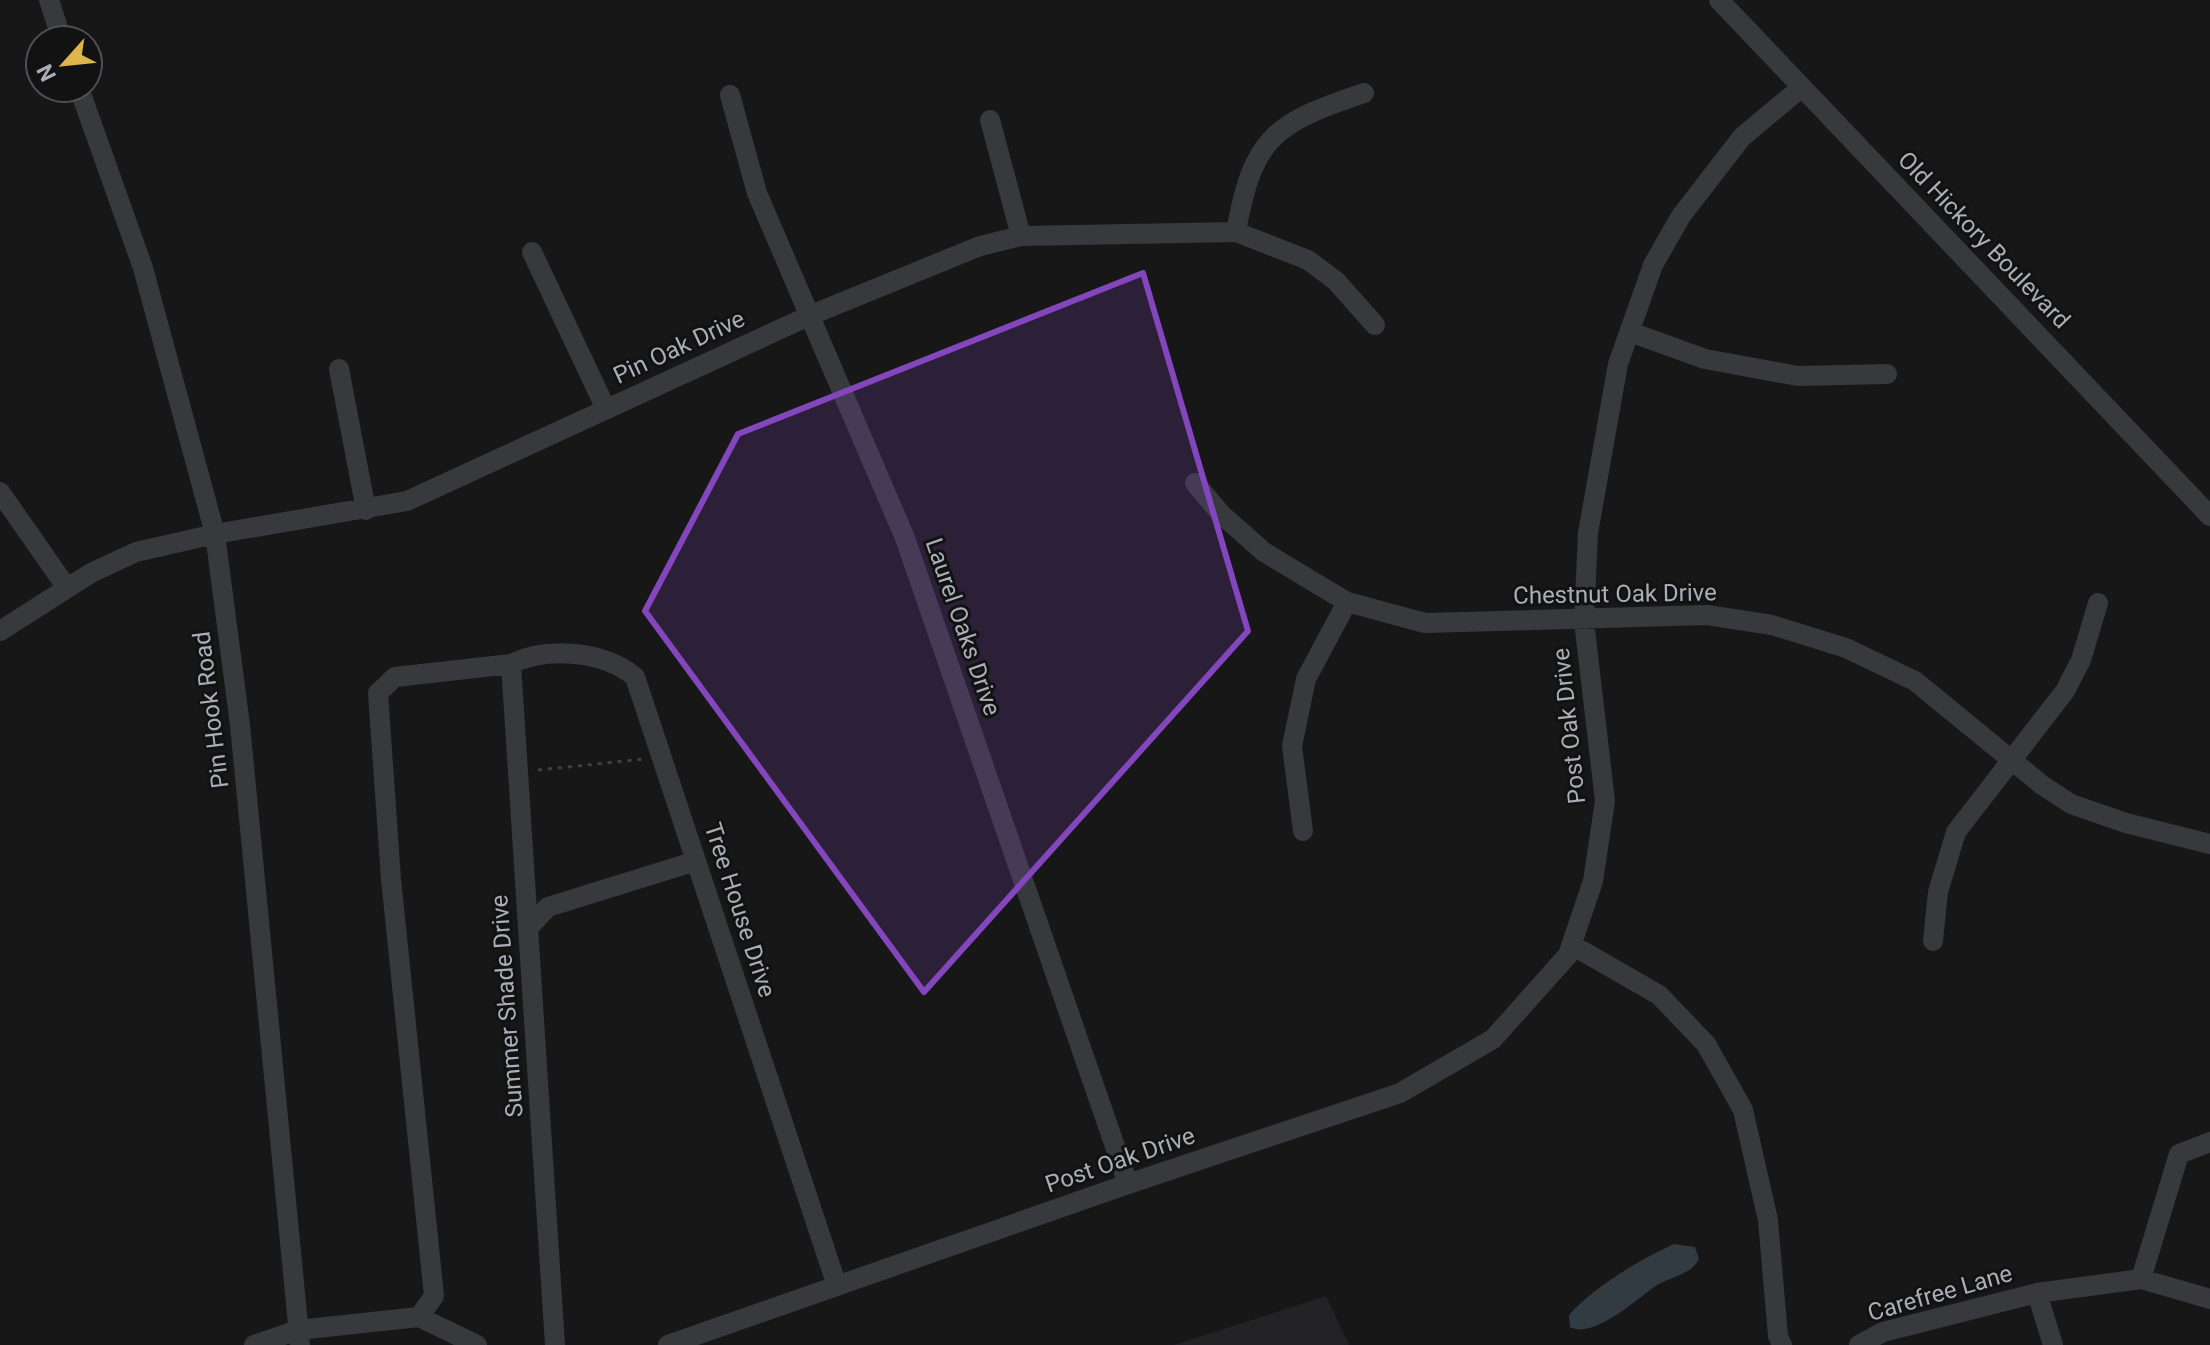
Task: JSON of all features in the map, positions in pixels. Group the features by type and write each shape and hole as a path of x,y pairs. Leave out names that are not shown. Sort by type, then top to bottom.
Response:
{"street":[{"path":"49,0 57,24"},
{"name":"Old Hickory Boulevard","path":"1719,0 2210,516"},
{"name":"Post Oak Drive","path":"668,1345 1128,1184 1400,1093 1493,1039 1568,955 1593,881 1605,801 1584,621 1588,533 1618,364 1653,265 1702,186 1742,137 1802,87"},
{"path":"1236,232 1243,188 1261,150 1305,113 1364,93"},
{"name":"Laurel Oaks Drive","path":"730,95 757,193 905,538 1128,1184"},
{"name":"Pin Hook Road","path":"85,104 143,268 215,534 240,725 299,1337"},
{"path":"990,120 1021,236"},
{"name":"Pin Oak Drive","path":"0,631 67,588 136,552 215,534 407,501 811,315 944,260 1021,236 1236,232 1308,260 1336,281 1375,325"},
{"path":"532,252 606,409"},
{"path":"1630,332 1705,359 1798,376 1887,374"},
{"path":"339,369 366,510"},
{"name":"Chestnut Oak Drive","path":"1195,483 1221,514 1264,552 1347,602 1425,623 1584,621 1707,615 1742,618 1846,648 1915,681 2013,758 2042,785 2071,804 2126,823 2210,844"},
{"path":"0,492 67,588"},
{"path":"1303,831 1292,746 1306,679 1347,602"},
{"path":"1933,941 1938,892 1956,832 2065,691 2081,660 2098,603"},
{"name":"Tree House Drive","path":"419,1317 434,1296 391,879 378,693 395,677 511,664 528,655 597,656 618,663 635,677 837,1286"},
{"name":"Summer Shade Drive","path":"511,664 555,1345"},
{"path":"528,928 548,907 696,861"},
{"path":"1572,945 1659,995 1706,1044 1743,1110 1768,1220 1778,1336 1782,1345"},
{"path":"2141,1279 2179,1154 2210,1142"},
{"name":"Carefree Lane","path":"1859,1345 1883,1332 2037,1293 2141,1279 2210,1299"},
{"name":"Carefree Lane","path":"2037,1293 2053,1345"},
{"path":"254,1345 419,1317 463,1342"}],"path":[{"path":"538,770 647,759"}],"highlighted area":[{"path":"1143,273 1248,631 924,992 645,611 738,434"}],"shaded area":[{"path":"1674,1244 1695,1247 1699,1259 1696,1264 1681,1275 1657,1285 1603,1323 1591,1328 1570,1327 1569,1315 1590,1295 1632,1266"},
{"path":"1326,1296 1349,1345 1174,1345"}]}
